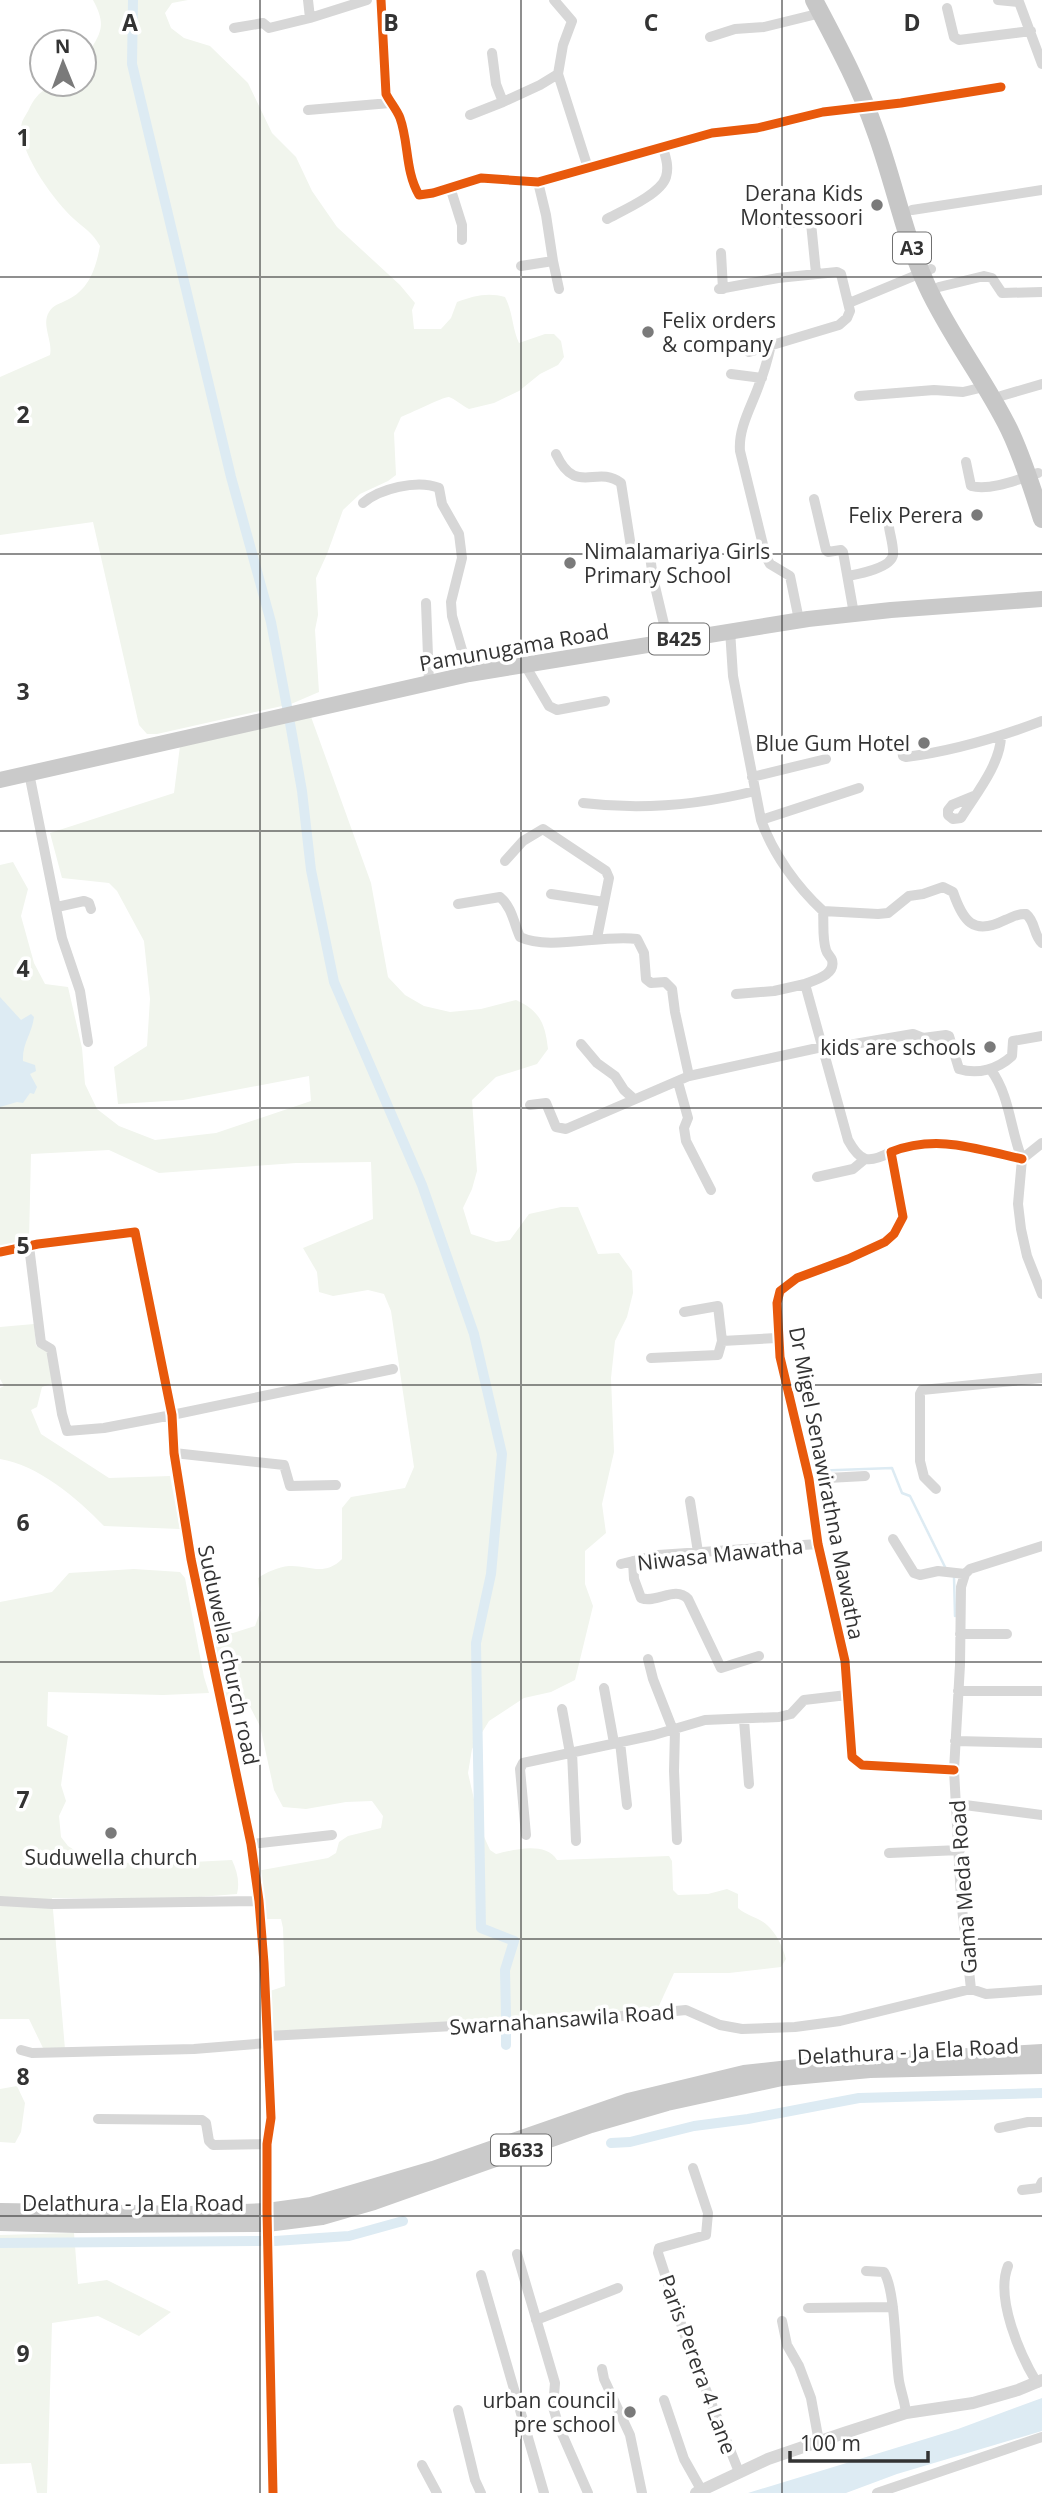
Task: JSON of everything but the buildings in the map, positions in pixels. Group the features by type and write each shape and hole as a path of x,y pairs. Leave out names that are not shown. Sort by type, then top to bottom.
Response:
{"highway":[{"name":"A3","path":"820,4 871,106 912,210 926,271 939,288 961,331 1018,424 1036,477 1042,519"},
{"name":"A3","path":"871,106 926,271 951,333 1036,477"}],"main road":[{"name":"Pamunugama Road","path":"0,780 469,674 799,620 1042,600"},
{"name":"Delathura - Ja Ela Road","path":"0,2211 267,2218 433,2169 628,2101 744,2073 869,2059 1042,2052"},
{"name":"Delathura - Ja Ela Road","path":"0,2223 78,2225 335,2213 374,2202 591,2125 667,2103 782,2078 870,2070 1042,2066"}],"street":[{"path":"308,0 310,18"},
{"path":"234,28 263,23 269,28 367,0"},
{"path":"381,0 386,94 399,116 407,160 419,195 481,177 538,182 712,133 757,128 823,112 1001,87"},
{"path":"554,0 572,22 563,45 558,74 588,168"},
{"path":"998,0 1019,2 1042,64"},
{"path":"710,37 735,29 776,25 820,4"},
{"path":"947,8 954,37 960,40 1042,22"},
{"path":"492,53 496,84 503,102"},
{"path":"470,115 540,85 558,74"},
{"path":"308,110 390,103"},
{"path":"607,219 648,197 666,180 668,167 663,148"},
{"path":"538,182 559,289"},
{"path":"450,187 462,225 462,240"},
{"path":"912,210 1042,190"},
{"path":"774,223 811,223 816,273"},
{"path":"721,253 721,289 778,278 840,273 849,303 849,315 839,325 749,352"},
{"path":"521,266 553,261"},
{"path":"849,303 926,271"},
{"path":"939,288 984,276 992,278 1002,293 1042,292"},
{"path":"771,345 762,379 746,418 740,451 766,557 770,564 790,576 799,620"},
{"path":"731,374 762,379"},
{"path":"1001,396 1042,384"},
{"path":"859,396 934,390 963,392 984,387"},
{"path":"556,454 567,473 587,478 607,477 621,484 631,547 650,556 668,641"},
{"path":"966,462 971,486 976,488 1036,477"},
{"path":"363,503 371,496 400,488 419,485 439,488 444,509 459,534 462,558 452,602 452,616 469,674"},
{"path":"814,499 826,550 843,552 854,614"},
{"path":"848,576 890,563 893,557 889,527"},
{"path":"426,603 429,683"},
{"path":"730,630 733,676 761,820 768,838 806,895 823,911 878,914 888,913 909,896 943,887 953,892 959,910 971,925 986,927 1017,914 1026,914 1031,920 1034,933 1042,943"},
{"path":"525,665 549,706 556,710 605,701"},
{"path":"902,749 906,757 954,750 1001,737 1042,721"},
{"path":"974,796 993,764 1001,745 1001,737"},
{"path":"752,777 827,759"},
{"path":"29,773 62,938 80,991 88,1042"},
{"path":"761,820 859,788"},
{"path":"583,803 640,806 688,804 755,791"},
{"path":"505,861 535,832 546,829 606,871 609,878 597,938"},
{"path":"551,894 604,902"},
{"path":"458,904 500,897 510,911 520,937 527,941 637,939 643,953 646,979 651,983 665,982 672,989 689,1076"},
{"path":"57,907 84,901 89,903 91,909"},
{"path":"736,994 774,991 825,976 831,970 832,960 827,953 823,911"},
{"path":"805,984 848,1140 856,1154 865,1160"},
{"path":"530,1105 546,1103 556,1127 566,1129 689,1076 822,1046 837,1047 913,1034 923,1038 946,1035 949,1036 959,1069 991,1070 1012,1056 1013,1041 1042,1036"},
{"path":"581,1045 597,1063 615,1076 634,1099"},
{"path":"991,1070 1005,1093 1014,1140 1021,1159 1018,1204 1021,1229 1027,1256 1042,1294"},
{"path":"678,1082 688,1118 684,1128 686,1141 711,1190"},
{"path":"817,1177 852,1169 865,1160 882,1157 918,1143 939,1142 1021,1159 1042,1143"},
{"name":"Dr Migel Senawirathna Mawatha","path":"891,1152 902,1207 901,1225 885,1242 785,1286 777,1303 777,1338 809,1479 818,1544 845,1661 852,1757 862,1765 954,1770"},
{"name":"Suduwella church road","path":"0,1252 135,1232 172,1415 174,1453 191,1559 251,1844 259,1901 271,2118 267,2144 267,2218 274,2493"},
{"path":"29,1246 41,1343 51,1349 67,1431 104,1428 393,1369"},
{"path":"651,1358 718,1355 722,1341 718,1306 684,1312"},
{"path":"722,1341 777,1338"},
{"path":"936,1489 924,1477 920,1461 922,1390 1042,1378"},
{"path":"174,1453 284,1465 290,1486 336,1485"},
{"path":"809,1479 865,1476"},
{"path":"690,1502 698,1552"},
{"path":"892,1539 914,1573 920,1575 938,1571 965,1574 970,1569 1042,1546"},
{"name":"Niwasa Mawatha","path":"621,1564 659,1555 818,1544"},
{"path":"634,1561 634,1579 641,1598 647,1601 678,1593 688,1599 721,1668 759,1656"},
{"name":"Gama Meda Road","path":"965,1574 961,1587 954,1770 965,1940 973,1989"},
{"path":"960,1634 1007,1634"},
{"path":"648,1659 653,1679 674,1730 677,1840"},
{"path":"604,1688 617,1742 627,1805"},
{"path":"958,1691 1042,1691"},
{"path":"526,1835 521,1764 674,1730 705,1720 779,1717 791,1714 804,1700 847,1695"},
{"path":"562,1709 571,1752 576,1841"},
{"path":"744,1720 749,1784"},
{"path":"955,1741 1042,1743"},
{"path":"957,1804 1042,1815"},
{"path":"251,1844 332,1835"},
{"path":"890,1853 960,1850"},
{"path":"0,1901 64,1904 259,1901"},
{"name":"Swarnahansawila Road","path":"21,2050 32,2053 117,2052 686,2010 720,2025 742,2029 795,2027 840,2021 973,1989 986,1994 1042,1990"},
{"path":"98,2119 202,2120 206,2123 209,2141 213,2145 267,2144"},
{"path":"999,2128 1042,2122"},
{"name":"Paris Perera 4 Lane","path":"692,2168 708,2213 706,2235 666,2245 659,2248 658,2253 688,2345 739,2472"},
{"path":"1022,2190 1039,2188 1042,2182"},
{"path":"517,2254 555,2383 553,2407 588,2493"},
{"path":"664,2400 684,2459 699,2492 768,2459 906,2413 973,2403 1040,2381 1022,2358 1007,2304 1003,2278 1008,2266"},
{"path":"866,2271 884,2272 886,2276 893,2306 894,2338 906,2413"},
{"path":"481,2276 544,2493"},
{"path":"536,2320 618,2288"},
{"path":"808,2308 893,2306"},
{"path":"782,2321 787,2345 799,2366 811,2399 819,2442"},
{"path":"602,2369 630,2435 642,2493"},
{"path":"458,2410 481,2493"},
{"path":"877,2493 1042,2437"},
{"path":"422,2465 437,2493"}],"shaded area":[{"path":"93,0 188,0 172,3 165,13 171,28 184,38 210,46 248,83 272,133 296,157 312,191 337,227 400,285 415,303 412,310 414,329 441,329 451,318 457,302 481,295 505,297 519,343 545,334 554,334 561,341 564,357 558,365 540,374 519,391 494,403 469,409 449,397 401,417 394,433 396,475 360,494 343,510 316,578 318,615 315,630 319,692 291,704 157,734 147,734 139,725 93,522 0,535 0,377 50,355 46,322 49,312 75,296 86,284 94,270 100,246 66,211 38,174 24,146 22,122 36,98 98,98 98,37 101,26"},
{"path":"310,714 371,883 388,977 405,995 424,1006 450,1012 481,1009 516,1000 536,1013 545,1032 548,1049 537,1064 496,1077 472,1100 477,1171 463,1208 471,1234 496,1242 510,1240 529,1214 561,1207 578,1207 598,1254 619,1253 632,1271 633,1293 627,1317 615,1341 611,1378 614,1452 602,1504 606,1533 585,1551 585,1584 593,1606 575,1680 551,1692 524,1698 489,1721 472,1749 468,1773 481,1830 490,1850 496,1854 529,1848 545,1850 557,1860 669,1856 672,1861 673,1890 678,1895 708,1894 727,1889 738,1894 738,1908 764,1923 779,1940 786,1959 781,1967 729,1973 674,1973 658,2008 647,2012 270,2032 267,1992 285,1986 283,1928 281,1919 258,1919 251,1872 328,1858 336,1853 339,1842 348,1836 381,1828 383,1816 372,1801 346,1802 306,1809 283,1807 274,1790 260,1726 246,1699 223,1704 209,1636 233,1633 255,1626 261,1610 258,1578 261,1576 289,1566 329,1568 342,1559 342,1508 351,1497 405,1488 414,1467 391,1311 384,1294 368,1290 333,1296 319,1292 317,1272 303,1248 373,1219 371,1162 296,1163 159,1173 109,1150 31,1154 29,1240 0,1246 0,865 13,862 28,889 21,916 34,963 45,984 68,987 82,1048 85,1084 97,1109 119,1126 155,1140 216,1133 311,1101 309,1076 183,1100 118,1104 114,1067 147,1046 150,999 144,941 117,891 109,883 62,878 50,833 174,793 180,746"},
{"path":"0,997 21,1020 31,1014 34,1017 23,1061 35,1065 36,1071 30,1074 37,1087 34,1094 30,1093 23,1103 0,1107"},
{"path":"34,1324 36,1346 48,1351 54,1383 42,1387 37,1407 31,1410 41,1434 109,1478 170,1476 180,1529 104,1526 56,1484 28,1468 0,1459 0,1388 4,1386 0,1379 0,1327"},
{"path":"134,1569 180,1572 185,1578 209,1693 163,1695 48,1692 47,1726 68,1736 61,1785 66,1801 59,1816 61,1837 68,1846 91,1861 153,1864 232,1860 238,1890 237,1894 187,1898 52,1898 65,2049 43,2048 29,2019 0,2019 0,1602 52,1592 69,1573"},
{"path":"17,2086 25,2103 21,2132 15,2143 0,2142 0,2089"},
{"path":"74,2233 78,2284 107,2280 171,2312 139,2336 98,2316 52,2323 47,2493 37,2493 31,2463 0,2464 0,2235"},
{"path":"1042,2398 1042,2431 897,2474 846,2493 748,2493 958,2429"}],"waterway":[{"path":"133,0 132,64 231,477 271,622 287,707"},
{"path":"290,723 302,791 311,870 334,982 422,1185 474,1334 502,1454 491,1574 476,1643 481,1928 514,1941 505,1970 506,2016"},
{"path":"811,1471 892,1468 902,1493 910,1496 946,1569"},
{"path":"954,1577 955,1616"},
{"path":"506,2031 506,2045"},
{"path":"611,2143 630,2142 694,2126 748,2119 859,2098 1042,2093"},
{"path":"275,2241 349,2236 403,2221"},
{"path":"0,2243 260,2241"}],"cycle path":[{"path":"381,0 386,94 400,118 411,176 419,195 481,178 538,182 712,133 757,128 823,112 1001,87"},
{"path":"954,1770 862,1765 852,1757 845,1661 818,1544 809,1479 780,1357 777,1303 780,1291 797,1278 848,1259 885,1242 894,1234 903,1217 891,1152 924,1144 941,1144 1022,1159"},
{"path":"0,1252 38,1244 135,1232 172,1415 174,1453 191,1559 251,1844 259,1901 271,2118 267,2144 267,2211 273,2493"}],"place":[{"name":"Derana Kids Montessoori","path":"877,205"},
{"name":"Felix orders & company","path":"648,332"},
{"name":"Felix Perera","path":"977,515"},
{"name":"Nimalamariya Girls Primary School","path":"570,563"},
{"name":"Blue Gum Hotel","path":"924,743"},
{"name":"kids are schools","path":"990,1047"},
{"name":"Suduwella church","path":"111,1833"},
{"name":"urban council pre school","path":"630,2412"}]}
